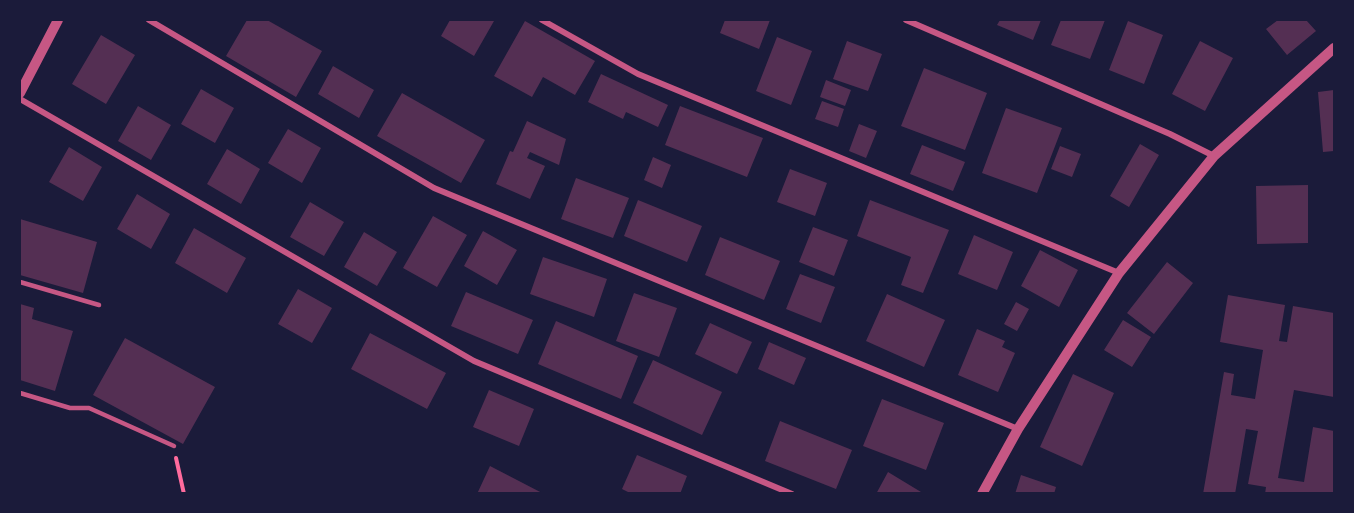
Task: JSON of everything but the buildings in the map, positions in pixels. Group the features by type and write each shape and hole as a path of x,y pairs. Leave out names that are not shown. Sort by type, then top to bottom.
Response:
{"street":[{"path":"20,93 58,20"},
{"path":"149,20 435,188 1018,429"},
{"path":"542,20 638,74 1119,273"},
{"path":"906,20 1170,134 1214,156"},
{"path":"982,494 1018,429 1119,273 1214,156 1335,48"},
{"path":"20,99 474,361 792,494"}],"lane":[{"path":"20,282 99,304"},
{"path":"20,393 69,408 89,408 174,446"}],"path":[{"path":"174,446 184,494"}]}
